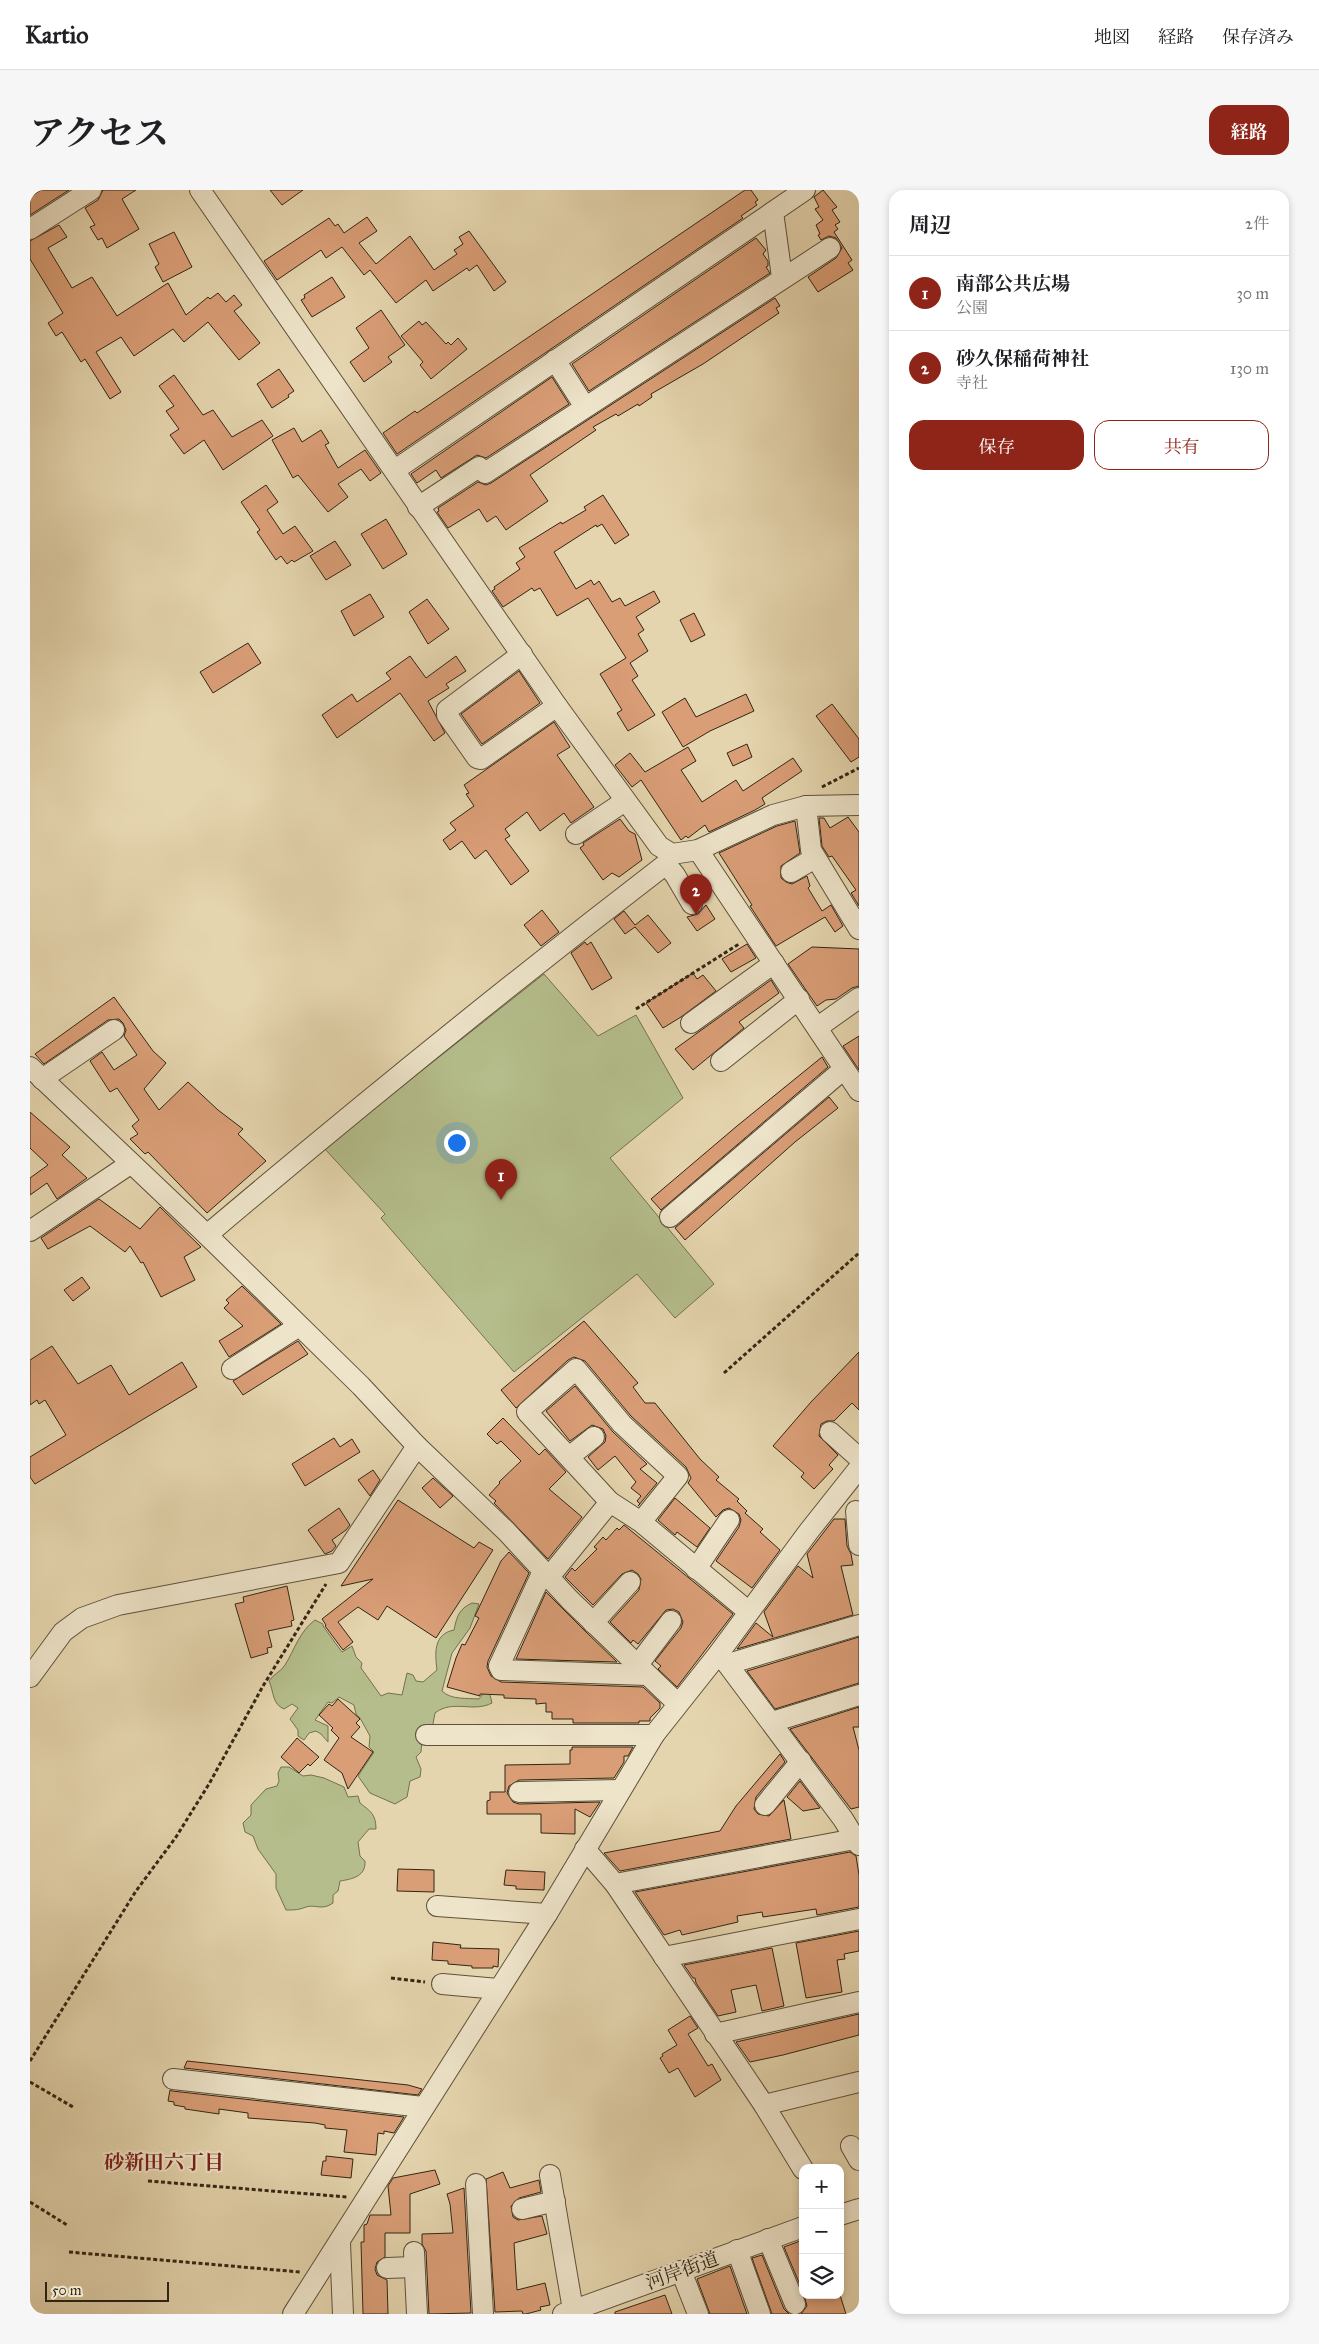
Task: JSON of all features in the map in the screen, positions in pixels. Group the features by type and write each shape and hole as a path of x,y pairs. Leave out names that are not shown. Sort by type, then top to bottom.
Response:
{"street":[{"path":"30,229 91,190"},
{"path":"200,190 557,706 669,859 675,875 692,904"},
{"path":"395,470 805,190"},
{"path":"773,212 782,277"},
{"path":"418,507 479,467 485,473 782,277 830,248"},
{"path":"555,360 585,407"},
{"path":"522,654 447,710 447,715 477,758 481,759 557,706"},
{"path":"576,834 625,801"},
{"path":"806,806 811,850 859,929"},
{"path":"207,1235 364,1102 669,859 698,850 773,815 806,806 857,808"},
{"path":"698,850 859,1091"},
{"path":"790,872 815,858"},
{"path":"691,1023 774,963"},
{"path":"818,1027 859,998"},
{"path":"721,1061 799,999"},
{"path":"114,1030 36,1073 207,1235 361,1386 417,1446 507,1532 593,1622 677,1703"},
{"path":"670,1217 844,1070"},
{"path":"30,1231 130,1164"},
{"path":"232,1369 299,1326"},
{"path":"641,1522 678,1476 622,1424 576,1369 527,1412 610,1502 641,1522 749,1612"},
{"path":"829,1433 859,1458"},
{"path":"569,1457 594,1437"},
{"path":"30,1677 63,1632 82,1618 118,1605 339,1562 417,1446"},
{"path":"293,2314 547,1914 654,1735 677,1703 724,1658 749,1612 859,1468"},
{"path":"842,1490 858,1513 859,1545"},
{"path":"610,1502 546,1574 499,1666 501,1670 642,1671"},
{"path":"696,1569 730,1520"},
{"path":"593,1622 630,1582"},
{"path":"642,1671 671,1621"},
{"path":"724,1658 859,1625"},
{"path":"615,1884 857,1842 851,1817 801,1761 724,1658"},
{"path":"772,1722 859,1695"},
{"path":"426,1735 654,1735"},
{"path":"765,1805 801,1761"},
{"path":"519,1792 620,1790"},
{"path":"585,1850 615,1884 764,2105 801,2164"},
{"path":"437,1906 547,1914"},
{"path":"664,1957 859,1919"},
{"path":"442,1984 498,1989"},
{"path":"715,2034 859,2002"},
{"path":"173,2079 423,2107"},
{"path":"764,2105 859,2082"},
{"path":"550,2175 555,2201 568,2312"},
{"path":"476,2184 483,2314"},
{"path":"522,2209 555,2201"},
{"path":"844,2213 859,2209"},
{"name":"河岸街道","path":"568,2312 596,2308 681,2271 799,2228"},
{"path":"768,2239 795,2304"},
{"path":"340,2242 343,2314"},
{"path":"737,2250 760,2314"},
{"path":"387,2268 414,2260 417,2314"},
{"path":"681,2271 698,2314"}],"path":[{"path":"806,806 814,790 859,768"},
{"path":"636,1009 754,934"},
{"path":"724,1373 859,1253"},
{"path":"30,2061 136,1891 176,1837 209,1784 263,1686 339,1562"},
{"path":"391,1978 442,1984"},
{"path":"30,2082 73,2107"},
{"path":"148,2181 367,2198"},
{"path":"30,2202 66,2224"},
{"path":"69,2252 320,2273"}],"green space":[{"path":"544,974 598,1036 636,1015 683,1098 610,1158 714,1284 675,1318 637,1274 514,1372 381,1218 385,1214 324,1148"},
{"path":"472,1603 479,1604 470,1628 452,1653 442,1691 454,1697 479,1699 487,1692 492,1703 478,1707 449,1707 435,1713 432,1729 422,1739 421,1752 416,1757 421,1769 420,1777 410,1781 407,1797 395,1804 370,1793 358,1776 374,1752 369,1747 370,1736 356,1714 354,1705 339,1697 332,1703 328,1702 315,1720 328,1726 328,1742 316,1731 309,1733 304,1740 298,1736 298,1730 290,1719 298,1708 292,1704 284,1709 275,1701 269,1681 283,1667 301,1635 315,1620 323,1624 342,1652 352,1646 356,1657 362,1663 361,1668 381,1696 388,1693 402,1695 407,1673 413,1675 416,1681 423,1682 437,1670 436,1651 439,1640 447,1632 454,1630 459,1614"},
{"path":"281,1767 289,1767 303,1776 311,1775 324,1778 344,1787 348,1797 358,1796 360,1803 374,1816 376,1829 369,1829 358,1842 360,1856 365,1861 363,1870 354,1878 340,1881 338,1891 333,1895 333,1903 325,1907 309,1906 296,1910 286,1910 276,1888 276,1874 258,1849 253,1836 245,1832 243,1823 251,1815 251,1805 266,1789 277,1786 279,1781 278,1773"}],"building":[{"path":"41,190 69,190 30,215 30,197"},
{"path":"103,190 136,190 122,199 139,229 107,248 102,238 98,240 90,227 95,225 85,208 98,200"},
{"path":"270,190 303,190 282,205"},
{"path":"745,190 751,190 758,200 755,202 757,205 741,216 743,218 397,454 383,433 415,411 417,413"},
{"path":"823,190 837,207 832,210 840,222 835,225 838,229 834,232 852,260 848,263 853,270 818,292 808,277 836,258 842,248 836,238 829,236 821,240 818,235 820,234 816,225 823,220 815,209 819,207 814,197"},
{"path":"367,217 377,231 359,243 376,264 410,236 434,270 457,254 454,250 463,244 459,237 469,231 506,282 494,291 477,265 469,271 467,268 433,291 426,280 396,303 370,270 364,275 342,247 326,258 321,250 277,280 264,261 329,218 335,226 338,224 344,233"},
{"path":"59,225 67,237 48,248 72,288 92,277 117,316 168,283 186,315 208,297 210,299 218,293 226,302 234,295 242,305 234,311 260,343 239,360 208,322 184,342 173,329 134,356 121,337 96,352 121,392 110,399 85,359 81,362 62,332 56,336 48,323 63,313 30,259 30,241"},
{"path":"174,232 192,267 163,282 155,267 159,264 149,244"},
{"path":"756,238 766,250 763,254 768,261 768,266 766,267 770,273 589,391 572,364"},
{"path":"332,277 345,297 312,317 301,300 305,298 304,295"},
{"path":"775,298 780,306 776,308 779,313 703,364 651,394 652,397 639,406 638,404 618,416 616,414 593,427 596,430 530,475 548,501 506,530 496,516 487,522 479,509 448,528 437,512 439,511 438,508 478,482 486,485 491,483"},
{"path":"381,310 405,345 388,357 392,362 364,382 350,362 369,348 356,328"},
{"path":"419,321 422,325 426,322 446,344 448,342 451,345 458,338 467,349 431,379 420,365 423,362 401,336"},
{"path":"279,369 294,391 288,395 289,397 272,408 257,384"},
{"path":"174,375 203,415 213,410 232,437 262,420 273,436 223,470 204,440 184,454 170,435 179,429 166,411 174,406 159,386"},
{"path":"552,377 569,404 486,458 477,455 441,478 436,470 417,483 411,474"},
{"path":"294,428 302,442 321,430 329,443 325,445 338,468 365,450 381,473 370,481 361,469 338,484 348,497 328,512 298,475 293,478 272,440"},
{"path":"266,485 278,502 267,510 283,534 295,526 313,551 294,562 292,560 287,564 281,556 276,560 257,532 260,530 241,502"},
{"path":"603,495 629,535 615,544 602,524 597,527 596,525 554,552 576,589 591,580 594,585 599,581 612,602 620,598 625,606 654,591 660,602 636,617 644,630 638,634 648,651 630,663 638,676 632,680 655,715 628,731 617,713 622,710 600,674 626,658 588,598 557,616 540,588 534,591 532,588 503,607 492,591 495,589 494,587 520,569 516,563 525,557 519,548 561,522 562,524 586,510 584,507"},
{"path":"386,519 407,554 383,569 361,534"},
{"path":"335,541 351,565 326,580 310,556"},
{"path":"370,594 384,617 354,636 341,611"},
{"path":"427,599 449,629 428,644 409,612"},
{"path":"694,613 705,635 691,642 680,620"},
{"path":"248,643 261,663 213,693 200,672"},
{"path":"410,656 426,678 456,656 466,671 446,684 449,688 428,701 445,733 434,741 400,693 337,738 322,715 352,694 357,702 391,679 386,673"},
{"path":"519,671 540,703 482,744 461,714"},
{"path":"746,694 754,711 710,731 683,747 662,712 685,698 696,717"},
{"path":"832,704 859,739 859,757 851,762 816,716"},
{"path":"554,722 570,747 557,755 594,807 571,823 564,813 540,831 527,812 505,829 510,836 505,839 529,871 511,885 486,850 475,859 462,841 450,850 443,840 456,830 450,823 474,806 466,794 469,793 464,785"},
{"path":"747,744 752,757 733,766 727,753"},
{"path":"688,747 696,761 681,770 702,802 736,780 743,791 793,758 802,771 762,798 765,804 755,810 709,832 705,825 688,838 686,836 681,840 641,780 632,787 615,765 630,753 645,772"},
{"path":"848,817 859,832 859,906 851,893 856,890 832,856 829,857 822,846 819,818 824,818 830,828"},
{"path":"620,819 629,831 635,834 642,860 619,877 612,873 603,880 580,848 584,845 583,843"},
{"path":"795,821 800,853 781,866 781,878 792,884 807,876 810,886 808,888 822,911 831,905 843,926 835,932 825,917 776,946 719,853 777,826"},
{"path":"706,905 715,919 697,931 687,917 698,914"},
{"path":"542,910 559,932 541,946 524,925"},
{"path":"624,911 635,925 648,915 671,943 658,953 635,927 625,934 614,919"},
{"path":"585,942 587,945 591,942 612,978 592,990 571,953"},
{"path":"747,944 756,958 731,972 722,959"},
{"path":"812,947 859,949 859,986 852,988 836,999 826,1000 817,1006 788,964"},
{"path":"693,973 697,979 703,975 716,991 663,1028 646,1003"},
{"path":"771,980 779,993 739,1022 744,1028 693,1070 675,1049"},
{"path":"114,997 153,1051 166,1063 144,1089 159,1110 188,1082 218,1110 243,1129 238,1134 266,1161 207,1213 148,1152 145,1154 130,1139 138,1134 132,1126 139,1120 117,1088 110,1092 90,1061 102,1052 114,1070 137,1055 124,1036 126,1030 119,1019 108,1020 44,1064 35,1054"},
{"path":"859,1036 859,1070 843,1046"},
{"path":"822,1057 828,1067 661,1210 651,1199 737,1126"},
{"path":"829,1097 838,1108 795,1142 685,1240 675,1228"},
{"path":"30,1112 70,1147 62,1155 87,1178 57,1199 47,1183 30,1195 30,1178 48,1165 30,1148"},
{"path":"99,1199 140,1229 160,1207 201,1247 184,1257 195,1280 161,1297 143,1262 141,1263 130,1246 125,1252 90,1226 48,1249 41,1238"},
{"path":"82,1277 90,1288 73,1301 64,1290"},
{"path":"242,1286 281,1324 229,1357 219,1341 243,1326 224,1308 229,1303 226,1300"},
{"path":"584,1321 638,1383 633,1387 645,1403 655,1403 700,1459 719,1477 716,1480 739,1499 737,1501 747,1511 745,1513 763,1529 760,1532 780,1550 752,1588 716,1561 739,1527 741,1520 739,1514 729,1508 723,1510 716,1517 688,1483 691,1478 686,1467 631,1416 585,1361 574,1357 568,1360 516,1408 501,1390"},
{"path":"298,1341 308,1354 243,1395 233,1381"},
{"path":"52,1346 78,1384 111,1365 129,1395 182,1362 197,1387 35,1484 30,1477 30,1457 66,1435 45,1400 39,1404 37,1400 30,1405 30,1360"},
{"path":"859,1352 859,1410 852,1403 834,1421 827,1421 821,1424 819,1436 838,1455 829,1465 833,1469 814,1489 801,1477 804,1473 773,1446 811,1402"},
{"path":"575,1386 613,1432 647,1464 640,1469 657,1483 640,1504 637,1501 641,1496 631,1488 636,1482 615,1456 598,1470 588,1457 605,1442 606,1436 603,1429 592,1425 570,1441 546,1411"},
{"path":"503,1418 539,1455 545,1449 566,1472 549,1489 582,1517 548,1559 494,1503 496,1501 489,1495 499,1482 521,1461 501,1441 497,1444 487,1434"},
{"path":"334,1438 340,1447 352,1439 360,1452 305,1486 292,1464"},
{"path":"373,1470 380,1480 370,1496 358,1480"},
{"path":"433,1478 453,1496 440,1508 422,1488"},
{"path":"675,1498 710,1528 697,1547 677,1532 675,1535 658,1520"},
{"path":"398,1500 474,1548 479,1542 493,1550 436,1638 387,1606 378,1620 358,1607 338,1622 353,1642 343,1650 322,1619 373,1579 341,1586"},
{"path":"339,1508 350,1525 332,1540 336,1546 332,1551 325,1554 308,1530"},
{"path":"834,1519 845,1519 847,1546 853,1565 841,1566 853,1615 737,1649 756,1623 773,1637 764,1612 798,1566 813,1578 807,1554"},
{"path":"624,1525 733,1614 677,1687 658,1669 661,1666 655,1661 681,1628 683,1622 679,1612 673,1609 666,1610 638,1644 633,1640 631,1643 610,1622 639,1590 641,1579 638,1574 632,1570 622,1574 593,1605 565,1577 572,1568 575,1571 597,1549 594,1547 603,1537 606,1540 617,1528 619,1530"},
{"path":"509,1552 529,1573 488,1661 487,1667 491,1676 501,1682 643,1687 660,1703 660,1708 650,1718 650,1721 639,1721 639,1723 573,1723 573,1719 552,1719 552,1712 546,1712 546,1703 536,1704 536,1699 504,1698 504,1695 480,1694 480,1696 447,1687 462,1644 465,1645 479,1618 475,1616 501,1561"},
{"path":"287,1586 294,1620 291,1621 292,1626 268,1631 272,1647 267,1648 268,1653 251,1658 235,1604 244,1602 243,1597"},
{"path":"546,1592 585,1631 617,1662 516,1659"},
{"path":"859,1637 859,1683 775,1709 747,1671"},
{"path":"338,1699 360,1719 356,1723 360,1727 351,1737 373,1752 348,1789 342,1773 324,1760 339,1738 331,1730 333,1728 319,1715 329,1704 332,1706"},
{"path":"859,1707 859,1727 853,1727 859,1750 859,1807 851,1809 790,1729"},
{"path":"297,1738 319,1757 299,1773 281,1757"},
{"path":"572,1747 633,1747 628,1756 624,1756 624,1762 614,1778 519,1780 509,1786 507,1793 513,1802 519,1804 600,1802 590,1817 575,1809 575,1834 541,1833 541,1814 487,1814 487,1801 490,1800 490,1792 505,1792 505,1765 570,1764 570,1750 572,1750"},
{"path":"780,1754 785,1762 756,1797 754,1809 758,1814 769,1816 784,1800 791,1839 620,1871 604,1853 720,1831 736,1806"},
{"path":"800,1781 820,1808 803,1811 787,1797"},
{"path":"850,1852 856,1856 859,1875 859,1907 817,1915 816,1909 763,1917 762,1912 737,1916 738,1922 682,1935 680,1930 664,1935 635,1892"},
{"path":"398,1869 434,1870 434,1892 397,1891"},
{"path":"506,1870 545,1872 544,1890 516,1889 516,1886 504,1885"},
{"path":"859,1931 859,1951 844,1954 845,1959 837,1960 842,1992 806,1998 796,1943"},
{"path":"433,1942 461,1945 460,1948 499,1949 498,1967 472,1968 472,1966 448,1964 448,1961 432,1960"},
{"path":"772,1948 784,2006 762,2011 756,1985 731,1990 736,2012 718,2016 696,1983 695,1978 693,1978 684,1965"},
{"path":"859,2014 859,2035 783,2055 750,2062 736,2042"},
{"path":"690,2016 698,2028 688,2034 708,2066 712,2064 721,2080 695,2097 678,2068 669,2073 660,2058 663,2056 662,2054 677,2045 668,2030"},
{"path":"187,2061 408,2085 422,2089 418,2095 184,2068"},
{"path":"170,2090 404,2117 394,2133 384,2131 384,2134 378,2133 376,2155 344,2152 347,2130 325,2128 325,2125 315,2123 248,2118 248,2113 219,2109 219,2114 185,2109 185,2107 174,2105 174,2102 168,2101"},
{"path":"326,2156 353,2159 351,2178 321,2175 323,2161 326,2161"},
{"path":"435,2170 440,2184 410,2194 410,2233 385,2233 385,2257 377,2262 375,2269 377,2275 387,2280 388,2314 363,2314 361,2242 364,2242 364,2225 367,2224 370,2215 391,2215 388,2186 393,2178"},
{"path":"503,2172 510,2188 539,2180 541,2192 519,2198 511,2206 513,2217 518,2220 542,2216 547,2234 514,2243 517,2290 545,2283 550,2305 540,2307 541,2310 526,2314 523,2314 522,2311 495,2312 486,2179"},
{"path":"464,2188 471,2313 429,2314 426,2251 422,2244 422,2234 453,2233 447,2194"},
{"path":"799,2241 799,2283 784,2247"},
{"path":"762,2255 784,2309 789,2314 772,2314 752,2258"},
{"path":"730,2266 747,2314 710,2314 697,2279"},
{"path":"665,2295 672,2314 615,2314 615,2312"},
{"path":"805,2299 841,2299 846,2314 801,2314 807,2306"}],"place":[{"name":"砂久保稲荷神社","path":"696,915"},
{"name":"南部公共広場","path":"501,1200"}],"district":[{"name":"砂新田六丁目","path":"164,2162"}]}
